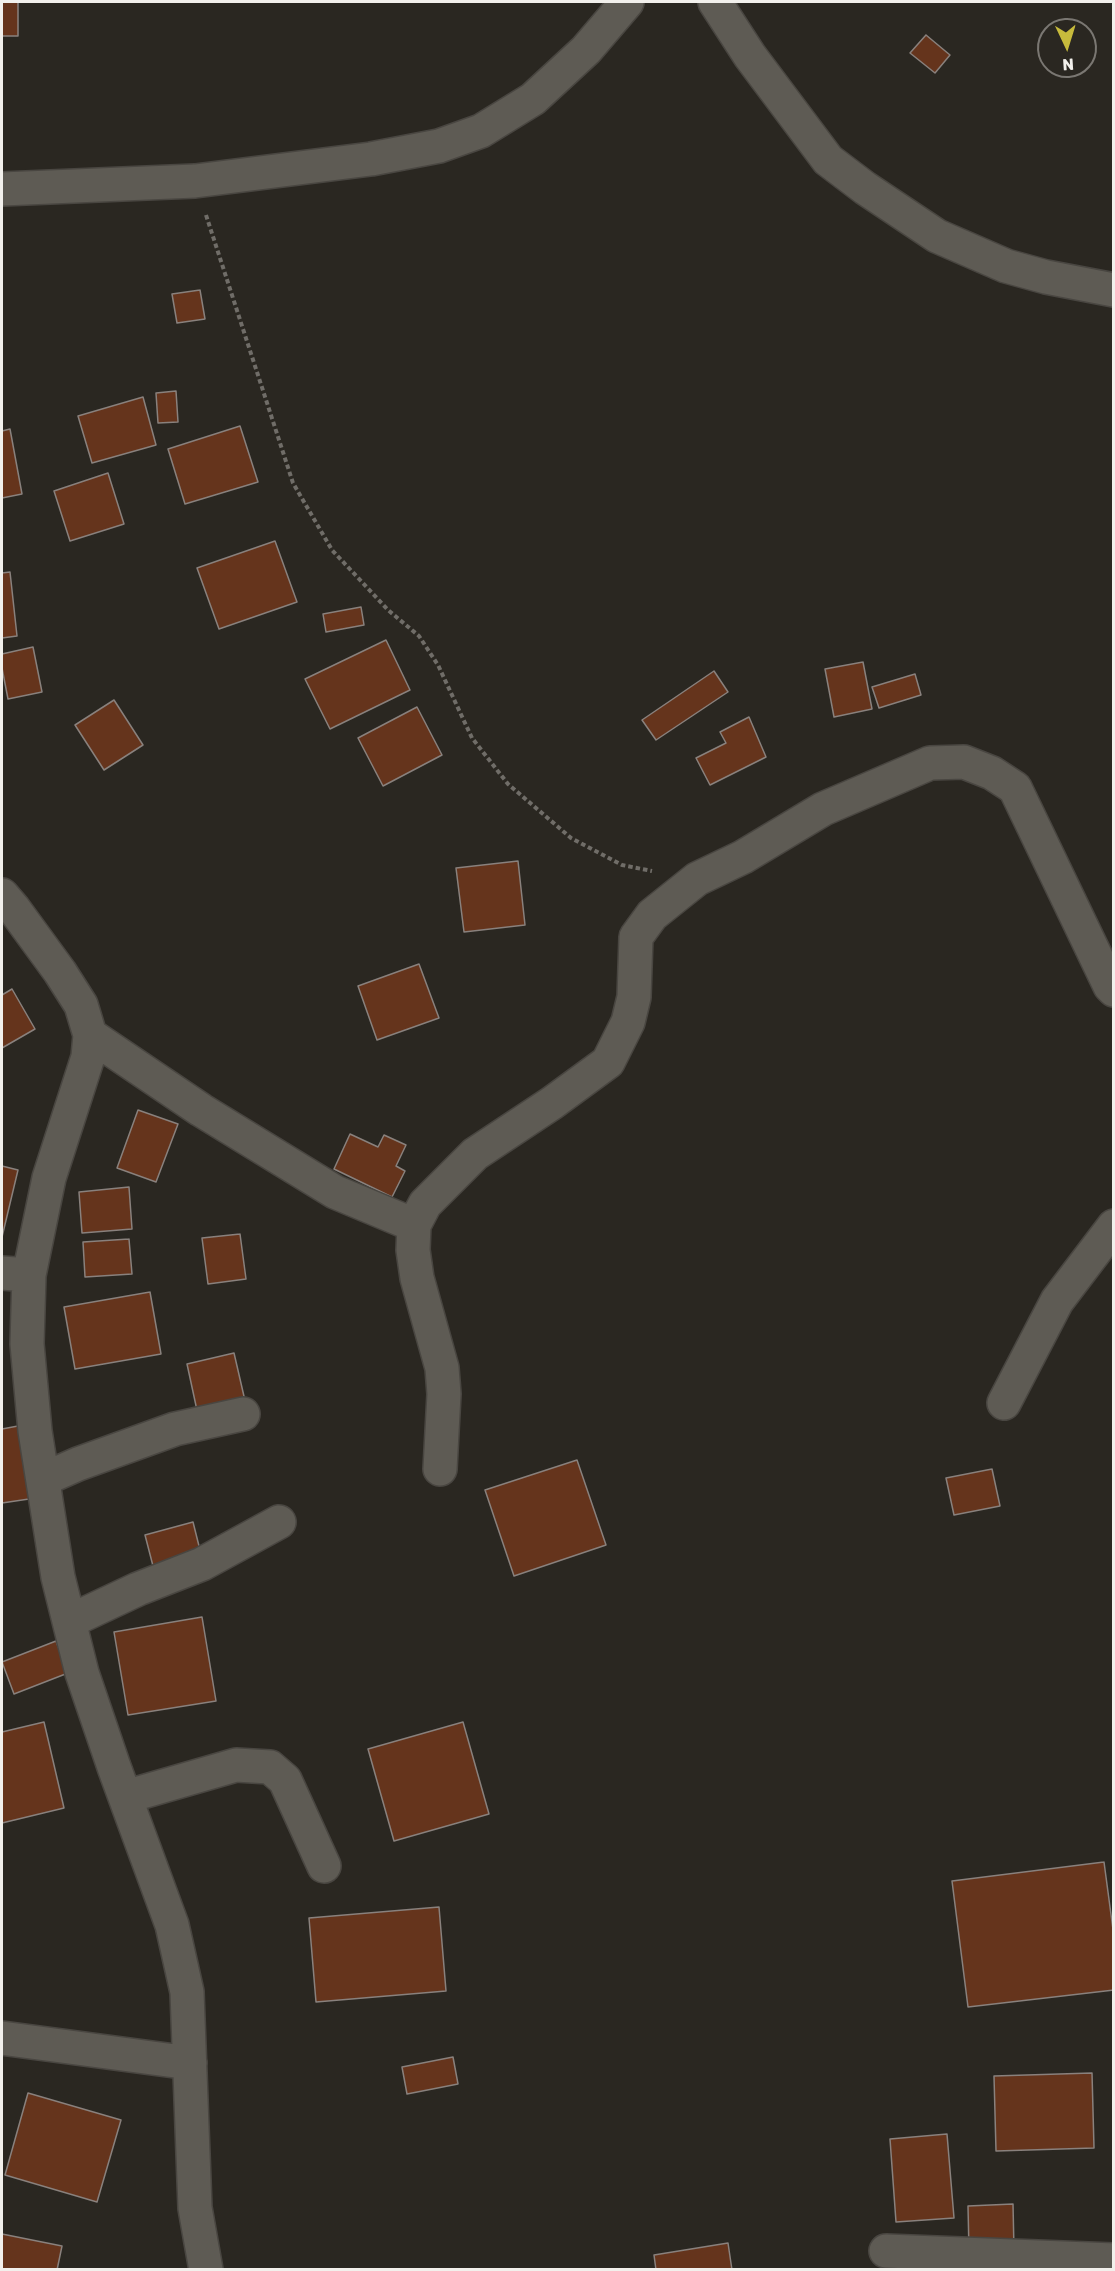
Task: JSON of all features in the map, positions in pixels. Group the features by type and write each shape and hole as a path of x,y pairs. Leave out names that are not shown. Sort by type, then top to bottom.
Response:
{"street":[{"path":"2,189 195,181 371,159 440,146 481,131 533,99 586,50 627,2"},
{"path":"715,2 750,56 828,160 865,188 937,236 1006,266 1046,277 1113,290"},
{"path":"440,1468 444,1394 442,1368 417,1278 413,1250 414,1225 425,1204 475,1154 552,1103 608,1062 628,1022 634,997 636,937 652,915 697,879 743,857 823,809 930,763 964,762 992,773 1015,788 1113,990"},
{"path":"2,895 60,972 81,1005 90,1035 88,1056 50,1178 15,1274 27,1344 35,1431 58,1577 82,1673 172,1925 187,1992 195,2208 206,2270"},
{"path":"90,1035 201,1110 334,1192 414,1225"},
{"path":"1004,1403 1057,1301 1113,1226"},
{"path":"44,1479 78,1464 175,1430 243,1414"},
{"path":"70,1621 138,1589 202,1564 250,1540 279,1522"},
{"path":"125,1797 236,1765 270,1767 285,1780 324,1866"},
{"path":"2,2038 190,2063"},
{"path":"886,2251 1113,2260"}],"path":[{"path":"195,181 293,483 332,549 381,603 419,636 438,665 472,738 508,784 571,838 622,865 697,879"}],"building":[{"path":"2,2 18,2 18,36 2,36"},
{"path":"926,35 950,55 935,73 910,53"},
{"path":"200,290 205,319 177,323 172,294"},
{"path":"176,391 178,422 158,423 156,393"},
{"path":"143,397 156,445 92,463 78,416"},
{"path":"240,426 258,482 185,504 168,449"},
{"path":"10,429 22,494 2,498 2,431"},
{"path":"108,473 124,524 70,541 54,491"},
{"path":"275,541 297,602 219,629 197,568"},
{"path":"10,572 17,636 2,638 2,573"},
{"path":"361,607 364,625 326,632 323,614"},
{"path":"386,640 410,690 330,729 305,679"},
{"path":"33,647 42,692 8,699 2,668 2,654"},
{"path":"863,662 872,709 834,717 825,669"},
{"path":"714,671 728,692 656,740 642,720"},
{"path":"915,674 921,695 879,708 872,687"},
{"path":"114,700 143,745 104,770 75,725"},
{"path":"417,707 442,755 383,786 358,738"},
{"path":"749,717 766,757 710,785 696,758 726,743 720,732"},
{"path":"518,861 525,925 464,932 456,868"},
{"path":"419,964 439,1018 377,1040 358,986"},
{"path":"12,989 35,1029 2,1048 2,995"},
{"path":"138,1110 178,1124 156,1182 117,1168"},
{"path":"350,1134 378,1147 384,1135 406,1145 396,1166 405,1171 392,1197 334,1169"},
{"path":"2,1166 18,1170 2,1237"},
{"path":"129,1187 132,1229 82,1233 79,1192"},
{"path":"240,1234 246,1279 208,1284 202,1238"},
{"path":"129,1239 132,1274 85,1277 83,1242"},
{"path":"150,1292 161,1354 75,1369 64,1307"},
{"path":"234,1353 246,1405 198,1415 187,1364"},
{"path":"18,1426 29,1499 2,1503 2,1429"},
{"path":"577,1460 606,1545 514,1576 485,1490"},
{"path":"992,1469 1000,1506 954,1515 946,1478"},
{"path":"193,1522 201,1554 153,1566 145,1535"},
{"path":"202,1617 216,1701 128,1715 114,1632"},
{"path":"56,1641 68,1673 14,1694 2,1662"},
{"path":"44,1722 64,1808 2,1823 2,1732"},
{"path":"463,1722 489,1814 394,1841 368,1749"},
{"path":"1104,1862 1114,1937 1114,1990 968,2007 952,1881"},
{"path":"439,1907 446,1991 316,2002 309,1918"},
{"path":"453,2057 458,2084 407,2094 402,2067"},
{"path":"1092,2073 1094,2148 996,2151 994,2076"},
{"path":"28,2093 121,2120 97,2202 5,2175"},
{"path":"947,2134 954,2218 896,2222 890,2139"},
{"path":"1013,2204 1014,2250 969,2252 968,2206"},
{"path":"2,2234 62,2246 57,2270 2,2270"},
{"path":"728,2243 732,2270 656,2270 654,2255"}]}
